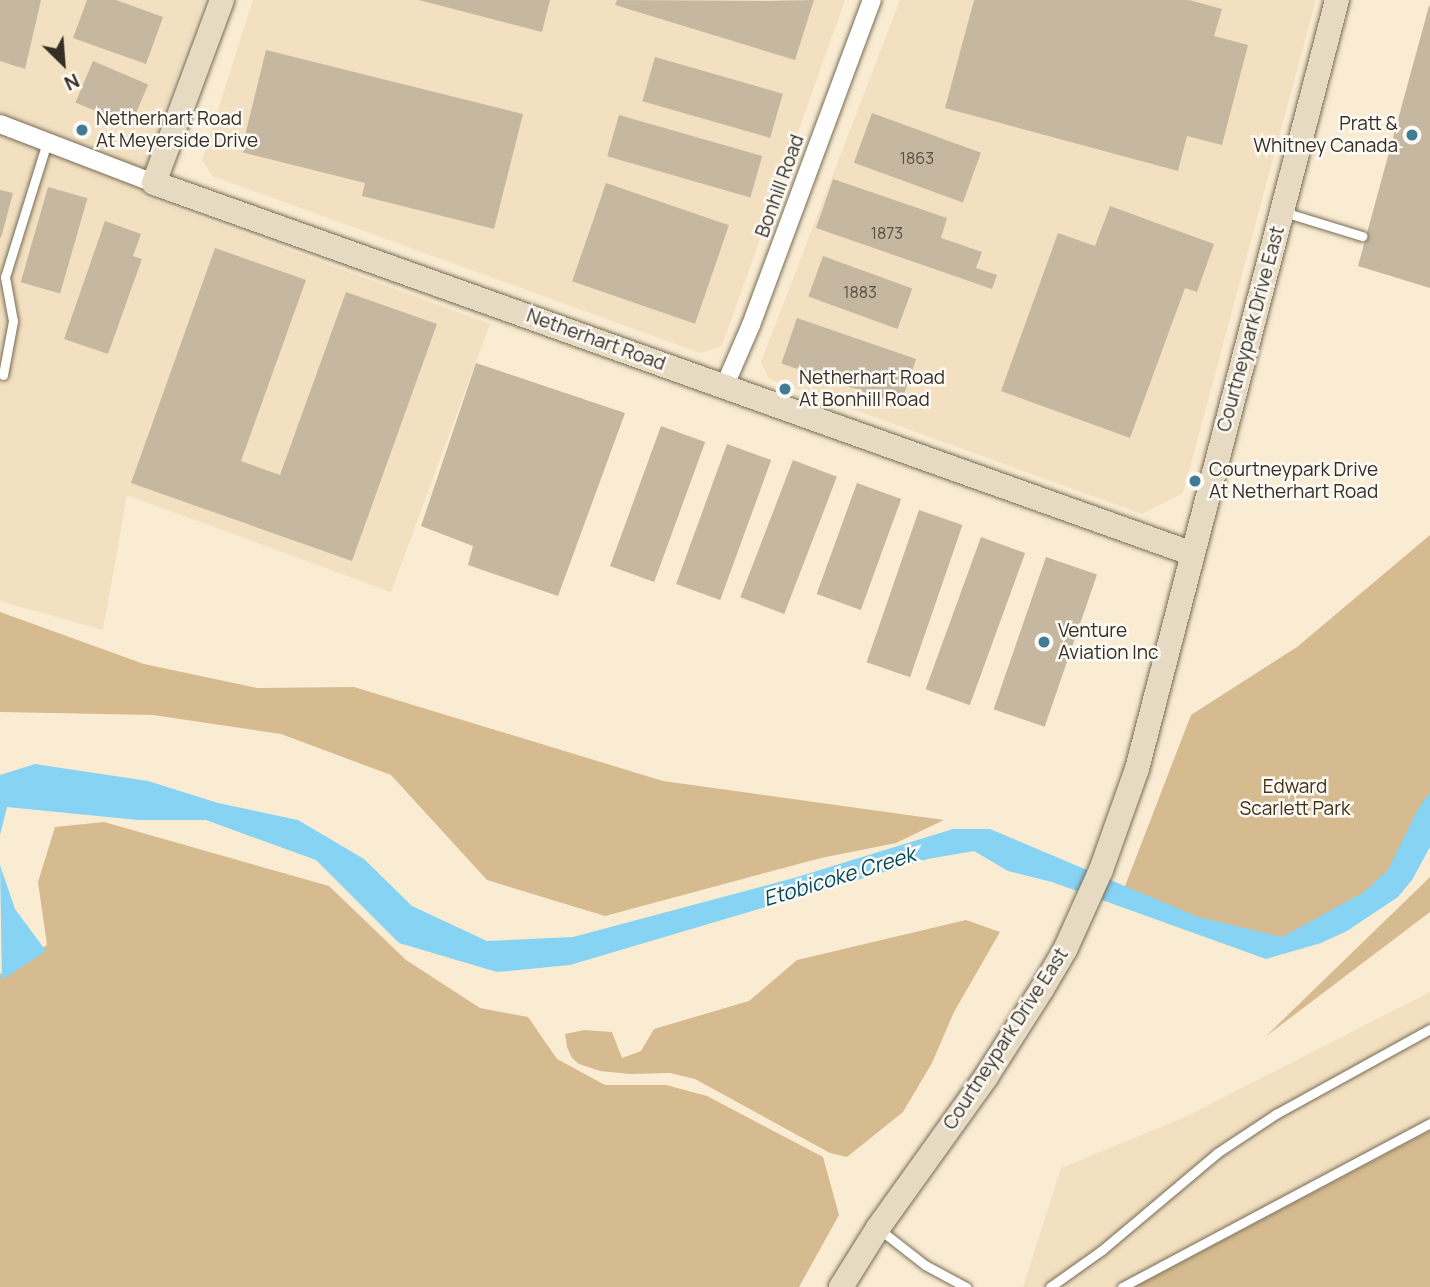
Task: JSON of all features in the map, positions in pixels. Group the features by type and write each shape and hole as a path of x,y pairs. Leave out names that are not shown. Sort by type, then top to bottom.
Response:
{"street":[{"path":"154,183 222,0"},
{"name":"Bonhill Road","path":"725,385 751,325 872,0"},
{"name":"Courtneypark Drive East","path":"841,1287 877,1228 986,1077 1042,989 1065,950 1101,870 1137,769 1337,0"},
{"name":"Netherhart Road","path":"0,124 154,183 1193,554"}],"lane":[{"path":"3,375 13,321 3,281 47,142"},
{"path":"1282,212 1362,236"},
{"path":"1050,1287 1102,1250 1217,1153 1276,1114 1430,1029"},
{"path":"1122,1287 1430,1123"},
{"path":"877,1228 925,1265 966,1287"}],"shaded area":[{"path":"0,0 204,0 153,140 142,196 490,324 391,592 127,495 103,630 0,601"},
{"path":"253,0 845,0 722,346 700,353 212,176 202,160"},
{"path":"900,0 1316,0 1183,493 1142,514 769,379 761,362"},
{"path":"1430,992 1430,1287 1023,1287 1061,1168 1183,1118"}],"green space":[{"name":"Edward Scarlett Park","path":"1430,535 1430,799 1398,877 1283,946 1120,899 1191,715 1297,647"},
{"path":"0,612 144,664 257,688 354,687 663,781 944,820 896,843 821,858 605,916 487,880 391,775 281,734 153,715 0,712"},
{"path":"104,822 329,886 406,960 480,1008 528,1017 557,1059 605,1085 666,1085 707,1096 823,1157 839,1215 799,1287 0,1287 0,974 47,945 38,882 55,827"},
{"path":"1430,877 1430,912 1265,1037"},
{"path":"966,920 1000,932 954,1012 932,1063 903,1112 847,1157 830,1153 695,1079 670,1073 630,1074 600,1071 579,1064 572,1058 567,1047 565,1034 584,1030 612,1032 622,1058 641,1051 654,1029 749,1001 797,960"},
{"path":"1430,1131 1430,1287 1135,1287"}],"water":[{"name":"Etobicoke Creek","path":"35,764 148,781 218,803 298,820 364,859 412,906 487,941 573,937 794,878 953,829 990,829 1198,917 1282,937 1364,892 1388,870 1418,809 1430,792 1430,847 1412,880 1398,897 1347,931 1321,943 1266,959 1052,882 1008,871 974,851 928,859 570,965 497,972 399,943 316,860 206,820 138,820 7,807 0,835 0,775"},
{"path":"0,865 15,909 46,951 2,980"}],"building":[{"path":"0,0 41,0 25,69 0,61"},
{"path":"87,0 116,0 163,17 146,64 73,38"},
{"path":"419,0 550,0 542,32"},
{"path":"617,0 814,0 795,60 615,5"},
{"path":"974,0 1189,0 1222,9 1214,36 1248,45 1222,145 1187,136 1178,171 945,108"},
{"name":"Pratt & Whitney Canada","path":"1430,6 1430,288 1358,266"},
{"path":"266,50 523,114 494,229 362,196 365,183 241,152"},
{"path":"655,57 783,94 770,138 642,101"},
{"path":"93,61 148,84 131,126 75,102"},
{"path":"872,113 981,153 963,202 854,163"},
{"path":"619,115 762,156 750,197 607,156"},
{"path":"833,179 947,218 941,238 982,252 976,268 997,275 992,289 816,228"},
{"path":"606,183 729,225 695,324 572,281"},
{"path":"48,187 87,198 60,293 21,282"},
{"path":"0,190 13,193 1,238 0,237"},
{"path":"1110,206 1214,244 1197,292 1185,288 1130,438 1001,391 1058,233 1095,246"},
{"path":"105,221 141,234 133,256 142,259 108,354 64,339"},
{"path":"215,248 306,280 241,461 280,475 346,292 437,324 352,561 131,483"},
{"path":"823,256 912,288 898,329 808,296"},
{"path":"797,318 916,359 901,404 781,363"},
{"path":"476,363 625,413 558,596 468,565 473,546 421,526"},
{"path":"661,426 705,442 654,582 610,566"},
{"path":"727,444 771,460 720,600 676,584"},
{"path":"793,460 837,477 784,614 740,597"},
{"path":"857,483 901,499 861,610 817,594"},
{"path":"919,510 962,525 910,677 867,662"},
{"path":"981,537 1025,553 970,705 926,689"},
{"name":"Venture Aviation Inc","path":"1046,557 1097,575 1045,727 994,709"}],"place":[{"name":"Netherhart Road At Meyerside Drive","path":"82,130"},
{"name":"Pratt & Whitney Canada","path":"1412,135"},
{"name":"Netherhart Road At Bonhill Road","path":"785,389"},
{"name":"Courtneypark Drive At Netherhart Road","path":"1195,481"},
{"name":"Venture Aviation Inc","path":"1044,642"}]}
